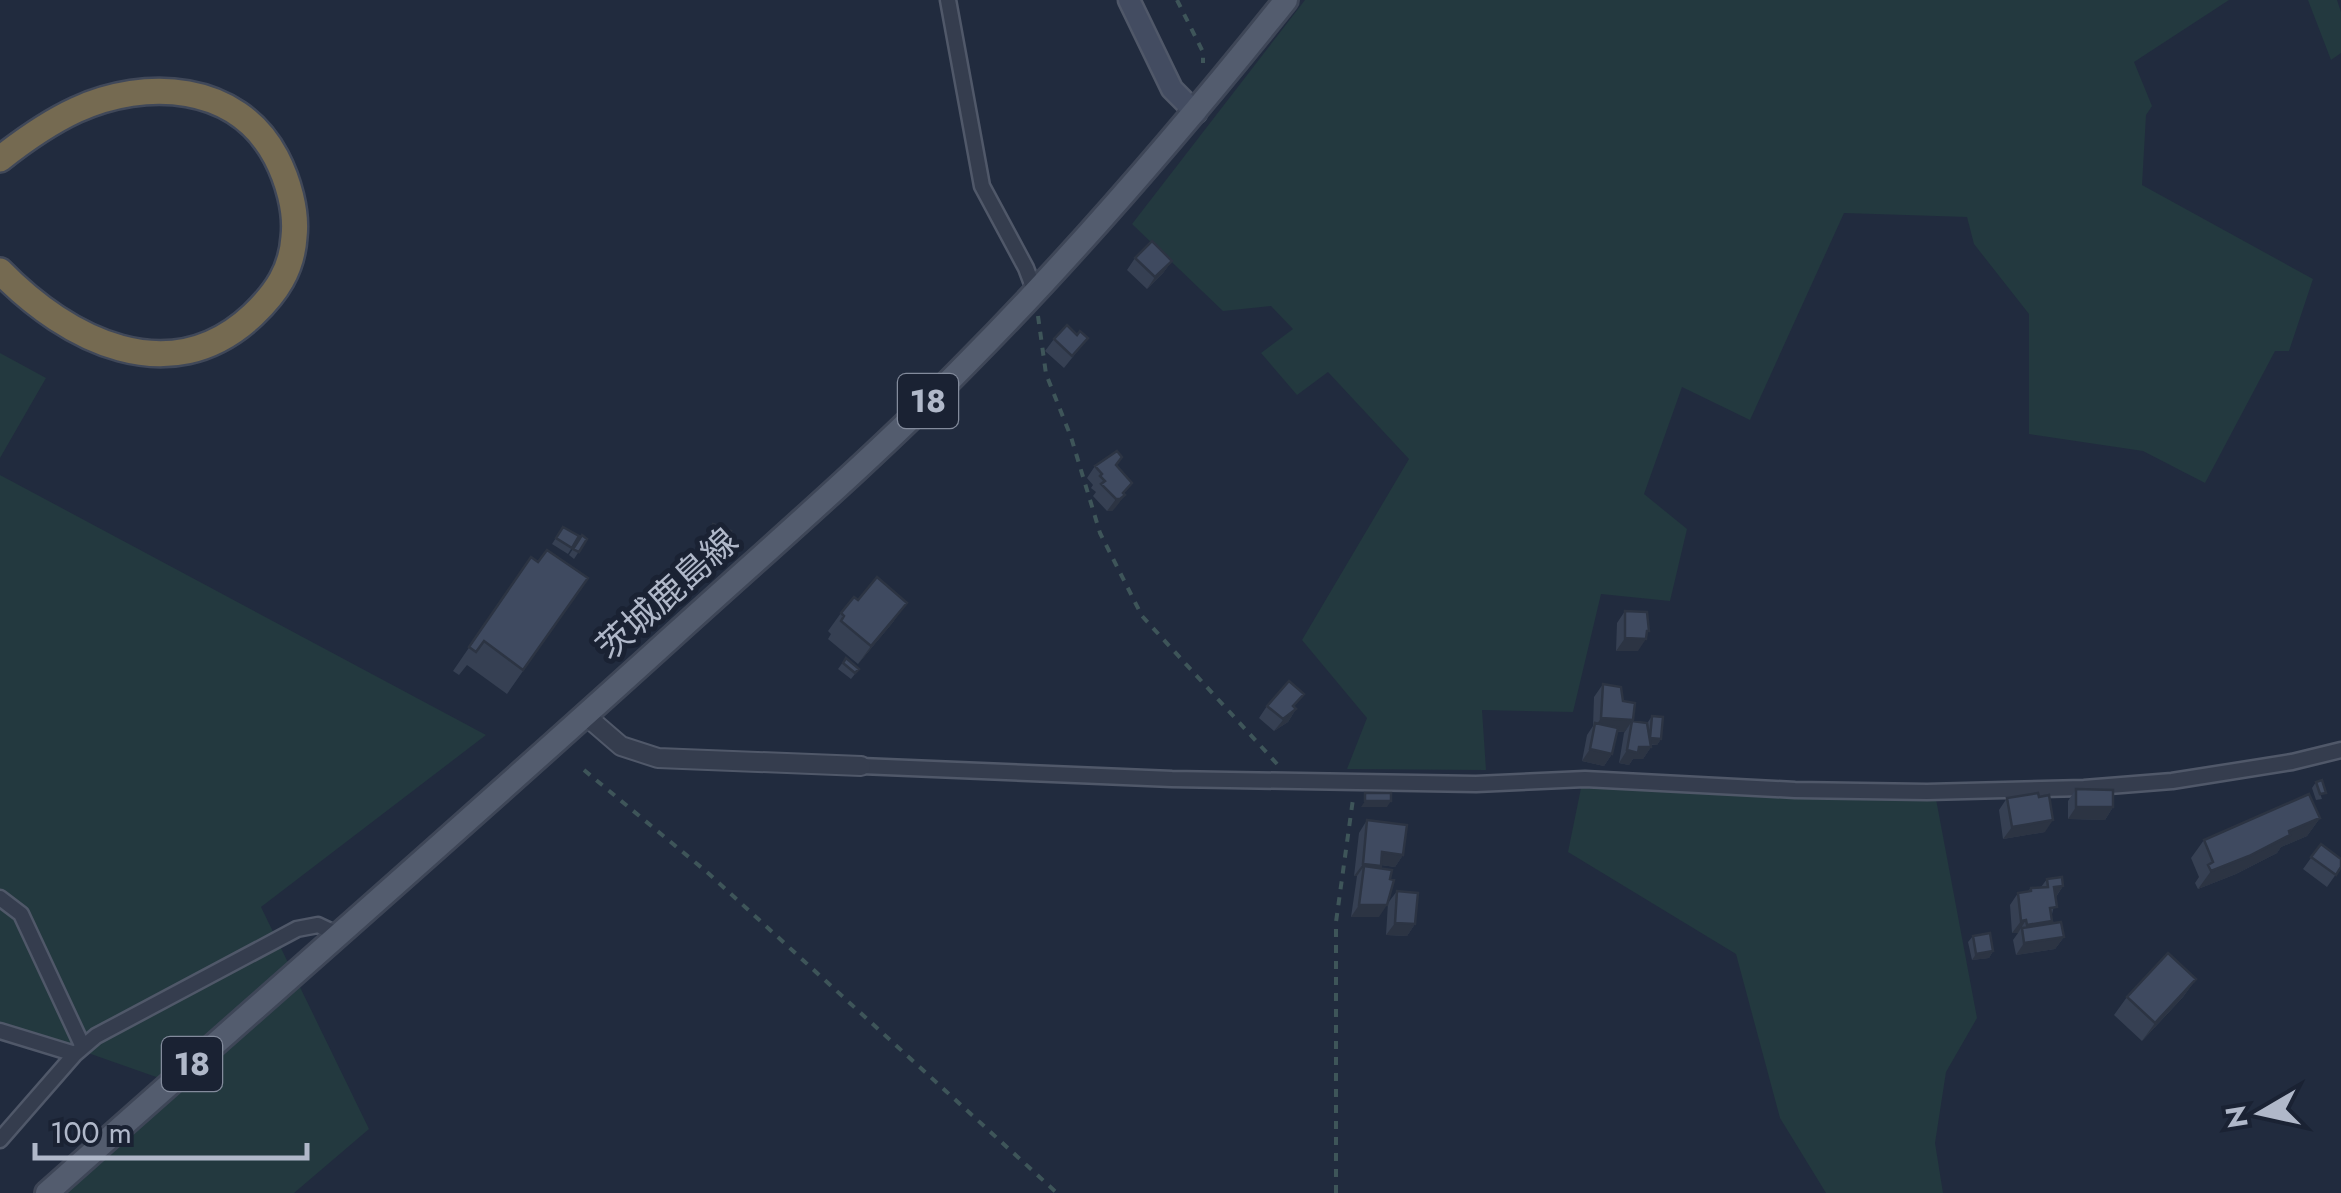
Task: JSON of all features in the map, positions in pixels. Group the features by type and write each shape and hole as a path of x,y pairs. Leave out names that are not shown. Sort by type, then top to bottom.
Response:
{"highway":[{"path":"0,159 38,129 79,108 121,95 166,90 200,94 239,112 266,138 284,172 295,236 288,271 270,299 246,322 217,341 176,354 134,352 97,342 27,299 0,271"}],"main road":[{"path":"1129,0 1172,89 1196,113"},
{"name":"茨城鹿島線","path":"47,1193 834,491 964,366 1196,113 1286,0"}],"street":[{"path":"948,0 982,186 1035,292"},
{"path":"585,715 621,746 643,756 1172,779 1476,784 1585,779 1883,792 2084,788 2202,776 2341,750"},
{"path":"0,898 21,914 79,1050"},
{"path":"0,1140 96,1036 298,928 318,924 337,934"},
{"path":"0,1031 79,1050"}],"path":[{"path":"1177,0 1203,52 1203,63"},
{"path":"1035,292 1046,374 1071,436 1100,532 1142,616 1290,779"},
{"path":"584,770 708,873 1057,1193"},
{"path":"1336,1193 1336,922 1355,781"}],"green space":[{"path":"1305,0 2229,0 2134,62 2152,106 2146,115 2142,185 2313,279 2289,351 2275,351 2205,483 2143,451 2029,434 2029,314 1974,244 1967,217 1844,213 1750,420 1682,387 1644,494 1687,529 1670,601 1601,594 1573,712 1482,710 1486,770 1347,769 1367,718 1302,640 1409,459 1328,372 1297,395 1261,353 1293,329 1271,306 1223,311 1132,224"},
{"path":"2308,0 2337,0 2341,12 2341,53 2331,60"},
{"path":"0,353 46,378 0,458"},
{"path":"0,475 486,735 261,907 369,1129 294,1193 64,1193 179,1085 0,1022"},
{"path":"1581,788 1936,799 1977,1018 1946,1072 1935,1143 1943,1193 1826,1193 1780,1118 1736,954 1568,852"}],"building":[{"path":"1152,241 1172,261 1155,277 1135,258"},
{"path":"1067,325 1077,335 1080,331 1088,338 1072,356 1054,339"},
{"path":"1117,451 1122,457 1116,465 1132,483 1120,499 1101,484 1105,481 1095,466"},
{"path":"713,524 731,531 720,559 702,552"},
{"path":"563,527 579,536 572,548 556,538"},
{"path":"582,535 587,539 579,552 573,549"},
{"path":"547,550 588,578 523,670 484,641 476,652 469,647 531,557 538,562"},
{"path":"877,577 907,603 871,646 841,621 841,613"},
{"path":"1625,611 1647,612 1646,639 1625,638"},
{"path":"846,658 859,669 855,673 843,663"},
{"path":"1289,681 1304,694 1293,706 1296,709 1283,719 1267,706"},
{"path":"1603,684 1621,687 1623,701 1635,703 1633,720 1601,718"},
{"path":"1652,716 1663,717 1661,739 1650,738"},
{"path":"1632,721 1647,723 1651,747 1639,747 1638,753 1627,750"},
{"path":"1595,723 1618,728 1612,754 1590,749"},
{"path":"2322,780 2326,793 2320,794 2316,782"},
{"path":"2076,789 2113,790 2113,807 2076,807"},
{"path":"1365,793 1391,793 1391,801 1365,801"},
{"path":"2038,793 2039,797 2049,795 2053,820 2012,827 2007,798"},
{"path":"2309,794 2320,818 2289,831 2290,835 2249,856 2211,871 2208,865 2213,862 2204,840"},
{"path":"1367,820 1407,825 1403,855 1382,852 1381,866 1363,864"},
{"path":"2321,844 2341,859 2336,875 2311,857"},
{"path":"1364,866 1392,870 1390,879 1394,880 1387,905 1359,905"},
{"path":"2062,877 2063,886 2054,887 2057,907 2050,908 2052,921 2027,925 2026,920 2021,921 2018,893 2048,887 2047,879"},
{"path":"1397,891 1418,893 1415,924 1395,923"},
{"path":"2061,922 2064,937 2024,943 2022,928"},
{"path":"1990,933 1993,951 1976,954 1973,936"},
{"path":"2168,953 2196,979 2155,1023 2127,997"}]}
